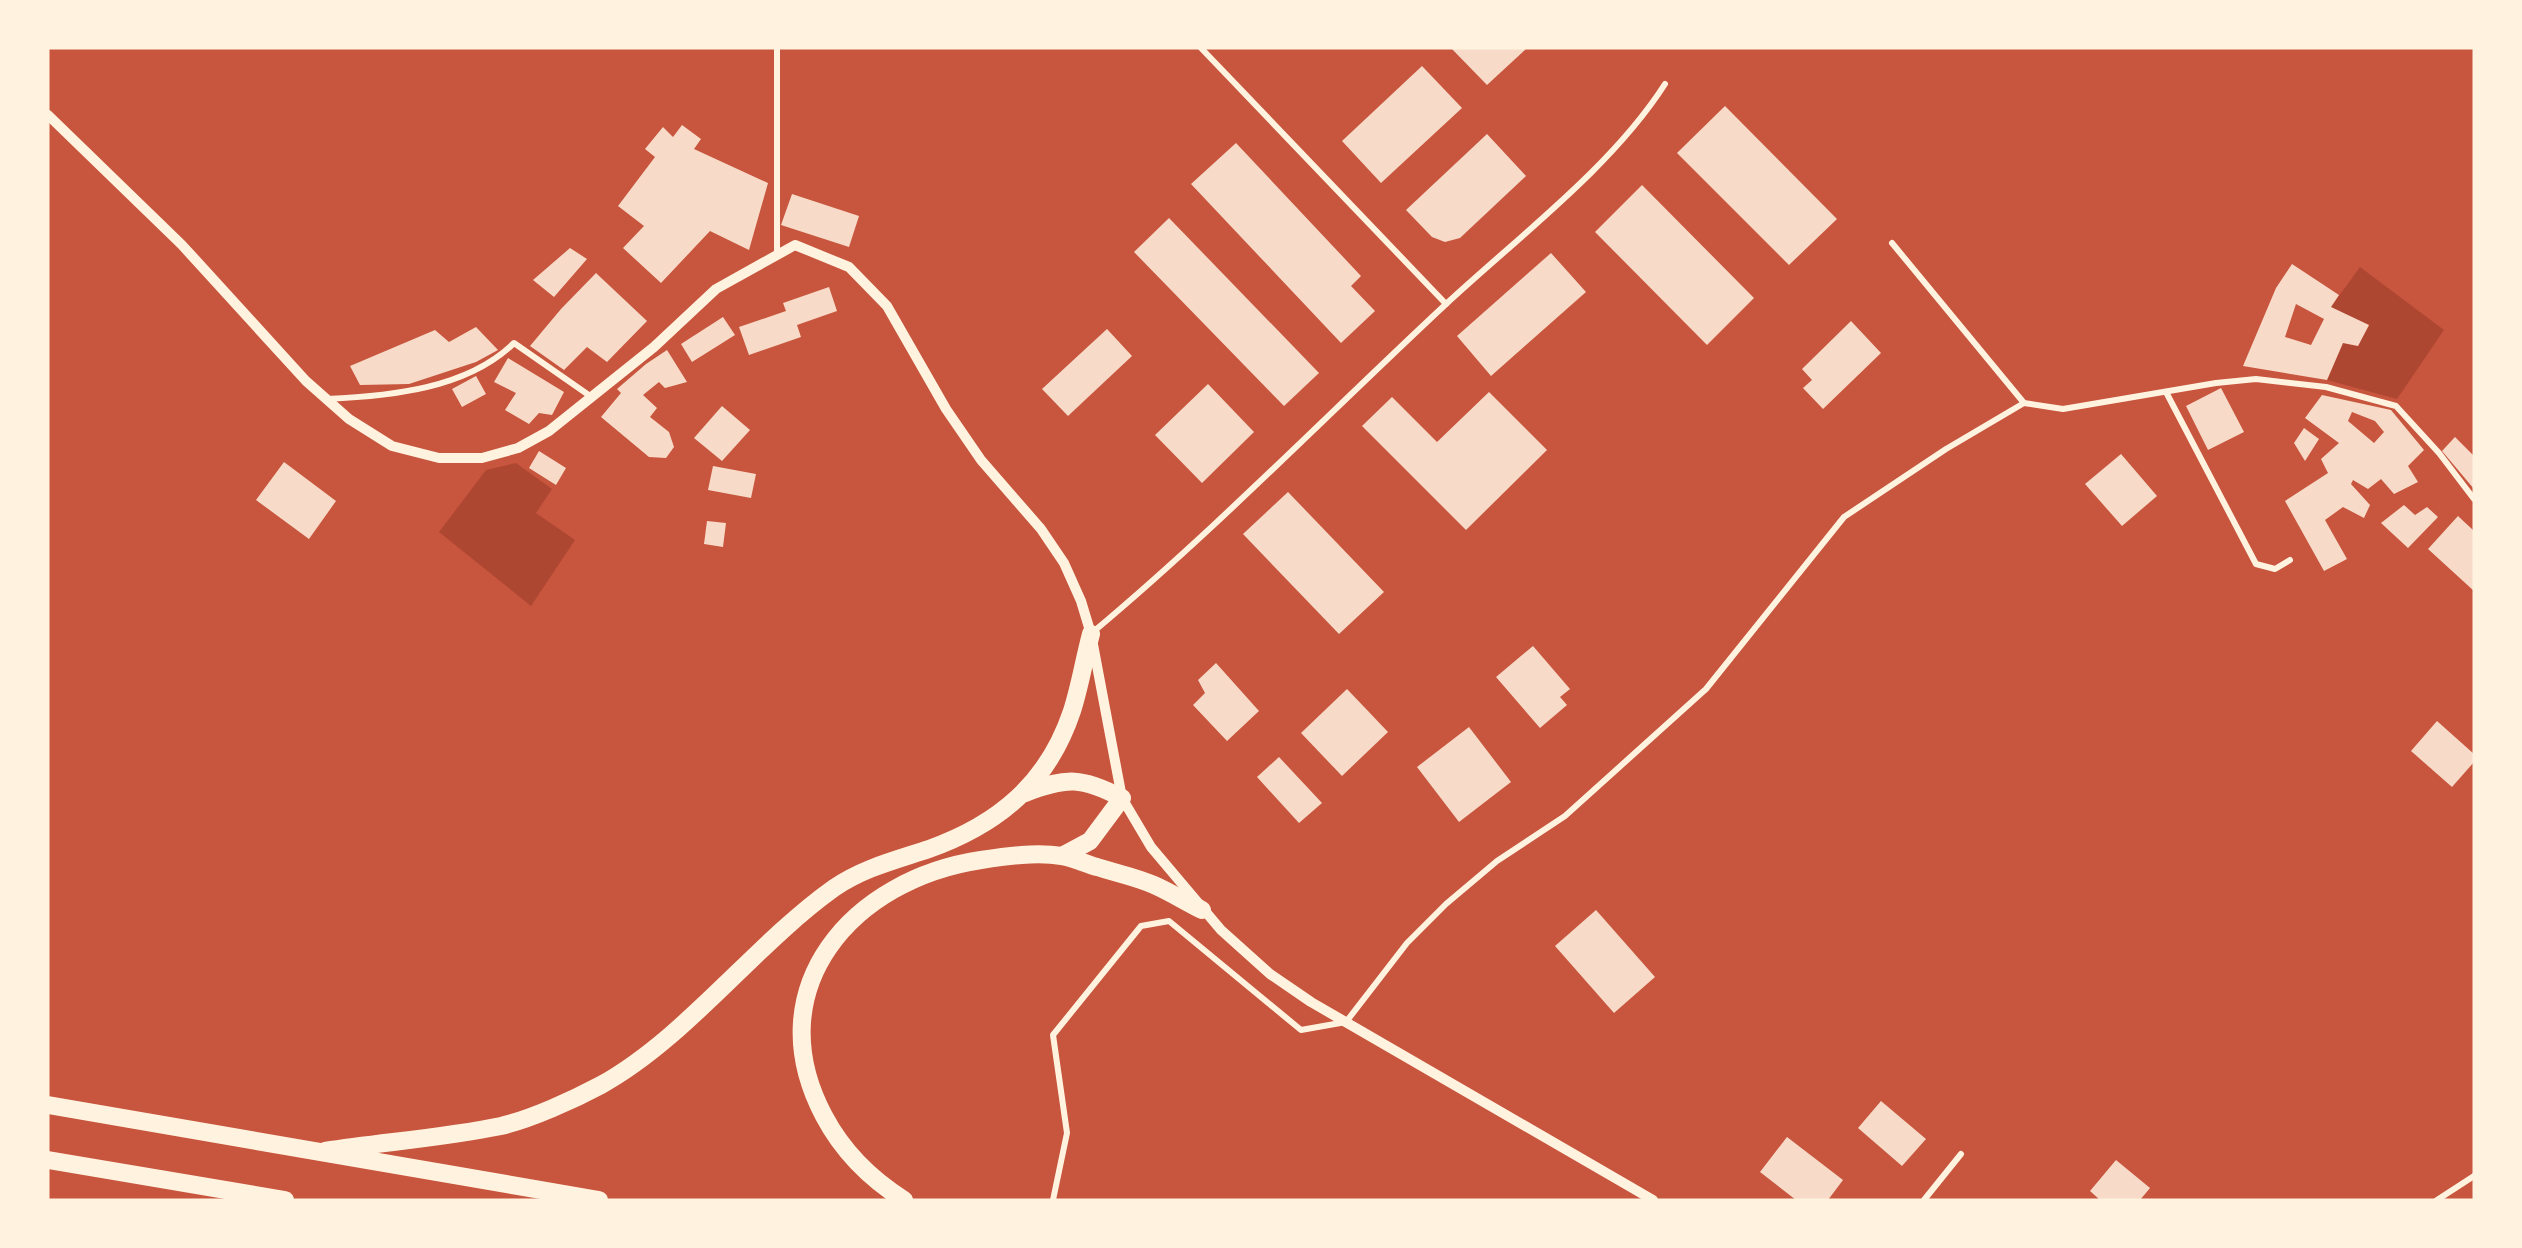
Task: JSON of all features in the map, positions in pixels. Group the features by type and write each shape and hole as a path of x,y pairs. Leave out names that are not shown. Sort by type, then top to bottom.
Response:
{"highway":[{"path":"325,1151 502,1126 602,1084 663,1040 819,899 847,879 883,862 929,848 968,832 996,817 1025,793 1052,755 1072,711 1090,634"},
{"path":"1025,793 1051,783 1076,780 1122,798 1090,841 1062,856"},
{"path":"904,1200 878,1184 853,1160 830,1127 811,1090 801,1050 803,1005 819,963 849,921 880,897 917,877 956,864 1002,856 1062,856 1153,885 1202,910"},
{"path":"48,1104 599,1200"},
{"path":"48,1160 285,1200"}],"street":[{"path":"777,48 777,255"},
{"path":"1201,48 1446,304"},
{"path":"1090,634 1162,574 1446,304 1618,146 1646,114 1665,84"},
{"path":"48,115 182,244 306,381 349,419 392,446 439,458 482,458 518,448 549,431 593,398 716,289 795,246 849,267 887,306 946,409 981,460 1041,529 1064,563 1081,601 1090,634 1122,798 1151,847 1202,910 1270,974 1346,1022 1653,1200"},
{"path":"1892,243 2024,403"},
{"path":"327,399 373,397 440,383 474,372 499,357 514,343 593,398"},
{"path":"1053,1200 1067,1133 1053,1035 1141,926 1169,921 1301,1030 1346,1022 1407,943 1446,904 1497,861 1564,816 1706,689 1844,517 1955,443 2024,403 2063,409 2216,383 2256,379 2326,387 2396,406 2439,453 2474,499"},
{"path":"2166,392 2256,564 2275,569 2290,560"},
{"path":"1924,1200 1962,1154"},
{"path":"2437,1200 2474,1176"}],"shaded area":[{"path":"2360,267 2444,330 2397,399 2327,380 2343,343 2358,346 2369,326 2331,307"},
{"path":"516,463 552,489 536,513 575,540 531,606 439,532 486,470"}],"building":[{"path":"1451,48 1527,48 1487,85"},
{"path":"1422,66 1462,108 1381,183 1342,141"},
{"path":"1725,106 1837,219 1789,265 1677,153"},
{"path":"682,125 701,139 694,149 768,183 749,250 710,231 661,283 623,248 644,226 618,206 655,157 645,149 663,127 673,137"},
{"path":"1487,134 1526,176 1460,238 1445,242 1432,237 1406,210"},
{"path":"1236,143 1361,276 1351,286 1375,311 1341,343 1191,184"},
{"path":"1642,185 1754,298 1707,345 1595,232"},
{"path":"792,194 859,216 849,247 781,225"},
{"path":"1169,218 1319,373 1284,406 1134,252"},
{"path":"570,248 587,259 554,297 533,280"},
{"path":"1551,253 1586,292 1491,376 1457,336"},
{"path":"2292,264 2339,295 2331,307 2369,325 2358,346 2343,343 2327,380 2243,366 2276,288","holes":["2296,304 2324,319 2311,345 2285,337"]},
{"path":"596,273 647,321 607,362 587,347 564,370 530,346 561,309"},
{"path":"829,287 837,311 797,325 801,337 749,355 739,327 786,311 783,303"},
{"path":"723,317 735,335 692,362 681,344"},
{"path":"1851,321 1881,353 1823,409 1803,388 1812,380 1802,369"},
{"path":"476,327 498,350 476,362 409,384 360,385 350,366 435,330 449,342"},
{"path":"1107,329 1132,356 1068,416 1042,389"},
{"path":"667,350 687,382 665,388 659,382 643,395 657,408 650,417 669,432 674,447 666,458 649,457 601,417 621,393 617,389 646,364"},
{"path":"508,358 564,392 552,415 539,413 529,424 505,410 516,393 494,382"},
{"path":"476,376 486,394 462,407 452,389"},
{"path":"1208,384 1254,432 1202,483 1155,435"},
{"path":"2221,388 2244,432 2208,450 2186,406"},
{"path":"1489,392 1547,450 1466,530 1362,426 1392,397 1437,442"},
{"path":"2322,395 2391,410 2424,450 2408,466 2418,482 2394,494 2381,479 2368,489 2353,480 2351,484 2370,505 2364,518 2343,507 2325,520 2347,559 2324,571 2285,501 2328,473 2321,459 2339,443 2305,418","holes":["2352,412 2375,421 2384,432 2374,443 2348,421"]},
{"path":"722,406 750,430 722,461 694,438"},
{"path":"2304,428 2319,439 2305,461 2294,443"},
{"path":"2455,437 2474,456 2474,489 2442,451"},
{"path":"539,451 566,468 556,485 529,468"},
{"path":"2121,454 2157,496 2122,526 2085,484"},
{"path":"284,462 336,501 309,539 256,500"},
{"path":"713,466 756,474 751,498 708,490"},
{"path":"1288,492 1384,592 1339,634 1243,534"},
{"path":"2404,505 2415,515 2427,507 2438,517 2408,548 2381,523"},
{"path":"2458,516 2474,531 2474,591 2428,549"},
{"path":"707,521 726,523 723,547 704,544"},
{"path":"1533,646 1570,689 1560,697 1567,705 1540,728 1496,677"},
{"path":"1216,663 1259,711 1227,741 1193,705 1205,693 1198,680"},
{"path":"1347,689 1388,732 1342,776 1301,733"},
{"path":"2437,721 2474,754 2474,762 2452,787 2411,751"},
{"path":"1469,727 1511,782 1459,822 1417,767"},
{"path":"1279,757 1322,803 1299,823 1257,777"},
{"path":"1596,910 1655,977 1614,1013 1555,946"},
{"path":"1881,1101 1926,1139 1902,1166 1858,1128"},
{"path":"1787,1137 1843,1180 1828,1200 1796,1200 1760,1172"},
{"path":"2116,1160 2150,1188 2140,1200 2100,1200 2090,1191"}]}
